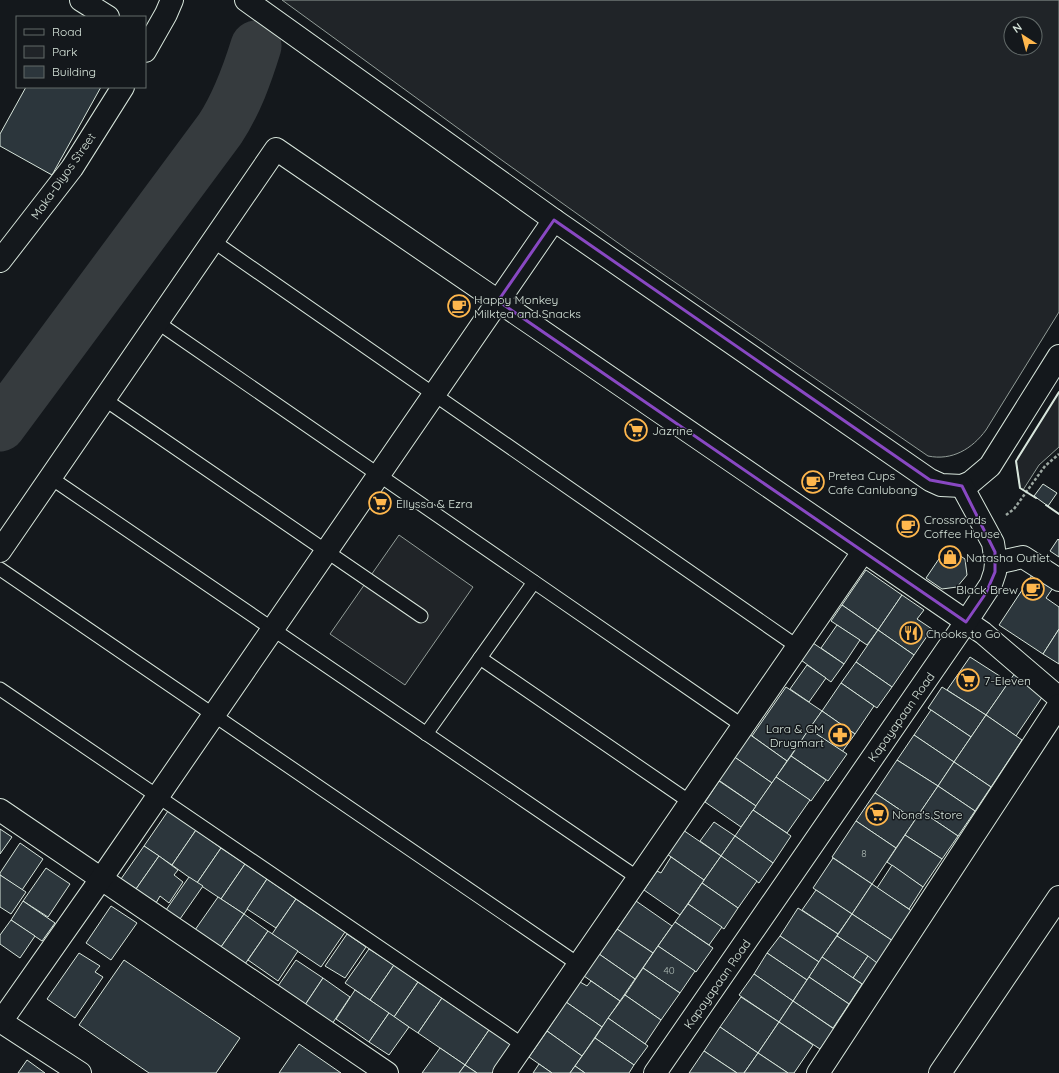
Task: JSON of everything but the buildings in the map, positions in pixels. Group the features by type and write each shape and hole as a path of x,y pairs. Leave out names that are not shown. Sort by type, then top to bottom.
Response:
{"street":[{"path":"81,0 106,16"},
{"path":"146,45 172,0"},
{"path":"246,0 554,220 930,480 941,485 962,486 970,482 990,466 1059,356"},
{"name":"Maka-Diyos Street","path":"0,261 72,168 122,88"},
{"path":"0,551 276,149 982,633 1059,698"},
{"path":"80,1073 0,1022 102,879 554,220"},
{"name":"Kapayapaan Road","path":"655,1073 991,584 995,572 996,562 993,543 962,486"},
{"path":"504,1073 863,552"},
{"path":"996,562 1023,557 1059,580"},
{"path":"818,1073 1059,705"},
{"path":"0,810 386,1073"},
{"path":"940,1073 1059,897"}],"lane":[{"path":"213,241 798,647"},
{"path":"157,322 743,726"},
{"path":"104,399 422,616"},
{"path":"51,478 638,878"},
{"path":"0,569 578,964"},
{"path":"426,734 534,582"},
{"path":"480,658 690,802"},
{"path":"0,689 523,1045"}],"path":[{"path":"1026,492 1045,466 1059,454"}],"highlighted area":[{"path":"554,220 930,480 962,486 995,552 995,572 986,593 966,622 498,301"}],"green space":[{"path":"282,0 1059,0 1059,312 986,430 968,448 945,457 928,456 628,250"},
{"path":"1059,392 1059,447 1039,465 1023,490 1020,488 1016,461"},
{"path":"399,535 473,587 405,685 330,634"}],"waterway":[{"path":"0,426 220,129 232,109 241,89 256,46"}],"wall":[{"path":"1036,498 1020,488 1016,461 1059,392"},
{"path":"1046,505 1059,514"}],"place":[{"name":"Happy Monkey Milktea and Snacks","path":"459,306"},
{"name":"Jazrine","path":"636,430"},
{"name":"Pretea Cups Cafe Canlubang","path":"813,482"},
{"name":"Ellyssa & Ezra","path":"380,503"},
{"name":"Crossroads Coffee House","path":"908,526"},
{"name":"Natasha Outlet","path":"950,557"},
{"name":"Black Brew","path":"1033,589"},
{"name":"Chooks to Go","path":"911,633"},
{"name":"7-Eleven","path":"968,680"},
{"name":"Lara & GM Drugmart","path":"840,735"},
{"name":"Nona's Store","path":"877,814"}]}
